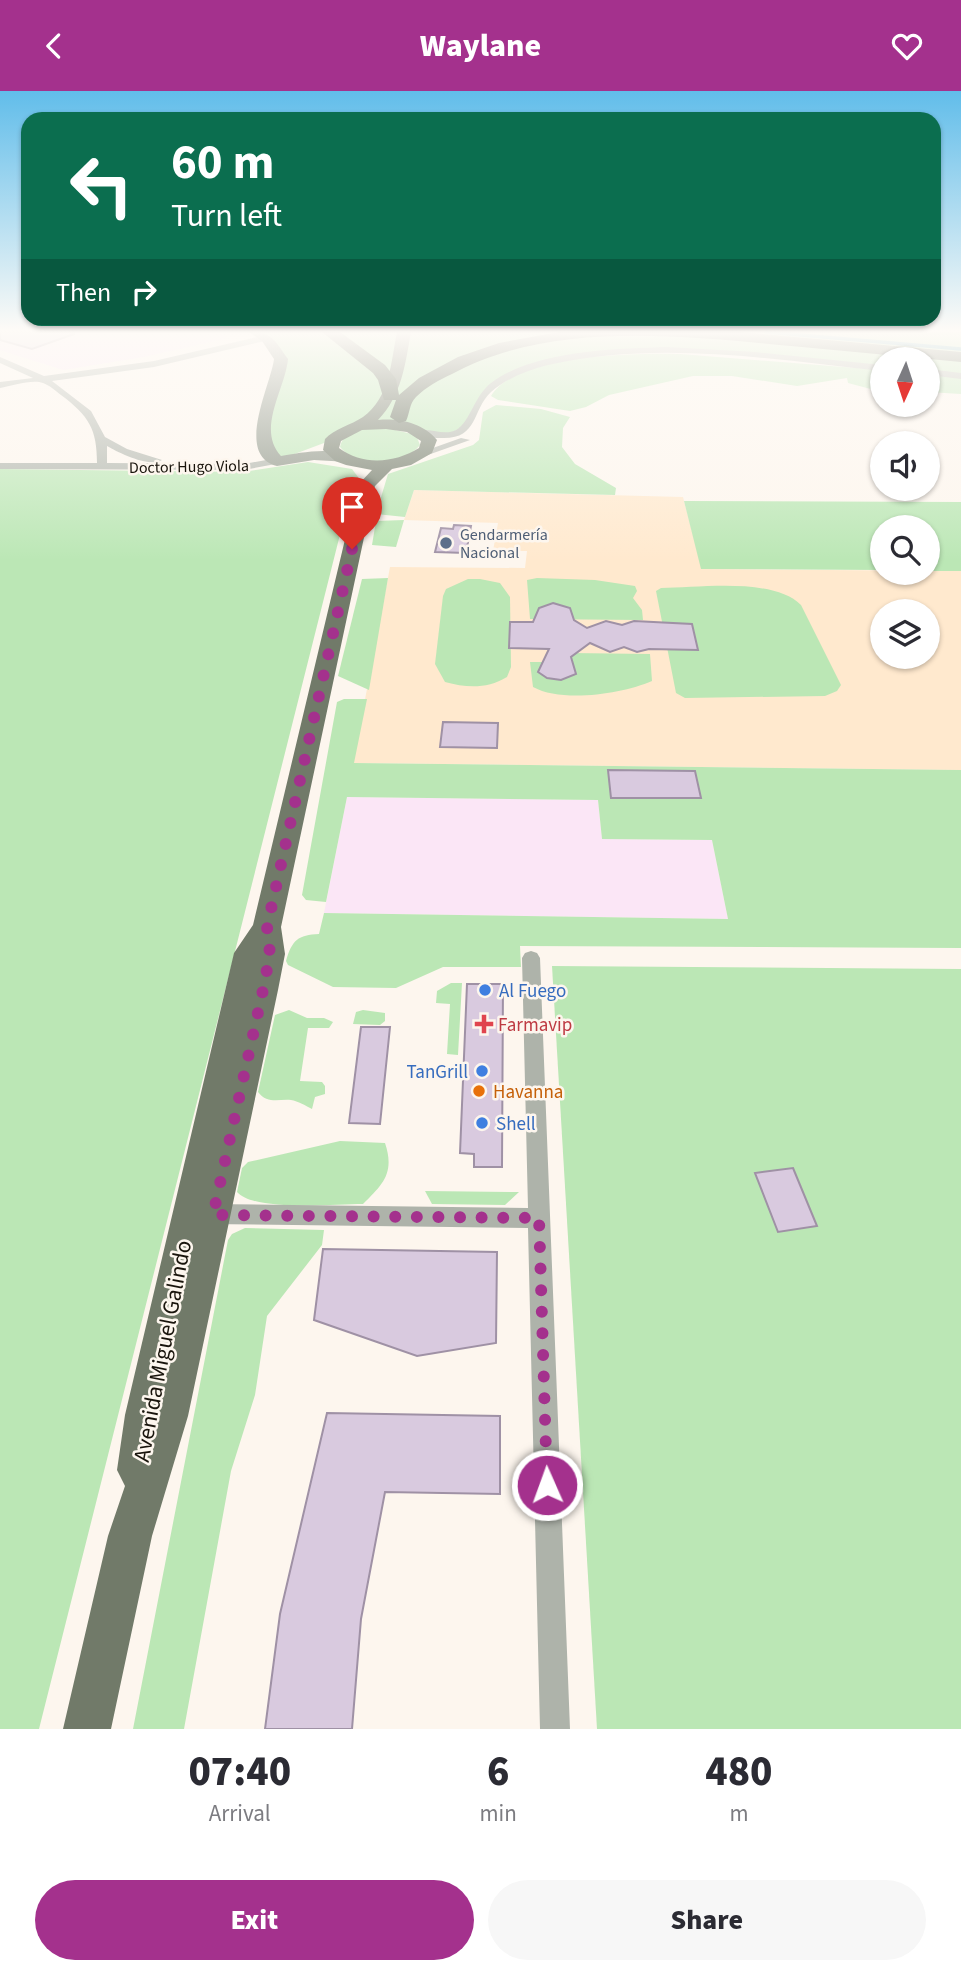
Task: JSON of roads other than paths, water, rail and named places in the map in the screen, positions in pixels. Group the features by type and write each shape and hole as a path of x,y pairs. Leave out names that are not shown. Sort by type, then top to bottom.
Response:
{"highway":[{"path":"404,408 410,426"}],"main road":[{"path":"268,408 262,437 267,452 276,460"},
{"path":"381,408 372,419 333,439 331,450 362,472 367,485 388,464"},
{"path":"346,460 388,464 426,450 429,440 410,426 397,408"},
{"path":"359,426 410,426"},
{"name":"Doctor Hugo Viola","path":"276,460 333,439"},
{"name":"Doctor Hugo Viola","path":"276,460 314,455 346,460"},
{"name":"Avenida Miguel Galindo","path":"87,1729 130,1535 145,1415 202,1214 249,953 267,927 367,485"}],"street":[{"path":"82,408 102,439 112,446 162,461"},
{"path":"410,426 438,436 459,433 465,429 477,408"},
{"path":"421,454 461,442 471,436 475,424 473,417"},
{"path":"102,439 102,467"},
{"path":"102,467 113,456 112,446"},
{"name":"Doctor Hugo Viola","path":"117,467 162,461 276,460"},
{"name":"Doctor Hugo Viola","path":"0,466 244,467 276,460"},
{"path":"530,958 555,1729"},
{"path":"202,1214 539,1218"}],"place":[{"name":"Gendarmería Nacional","path":"446,543"},
{"name":"Al Fuego","path":"485,990"},
{"name":"Farmavip","path":"484,1024"},
{"name":"TanGrill","path":"482,1071"},
{"name":"Havanna","path":"479,1091"},
{"name":"Shell","path":"482,1123"}]}
